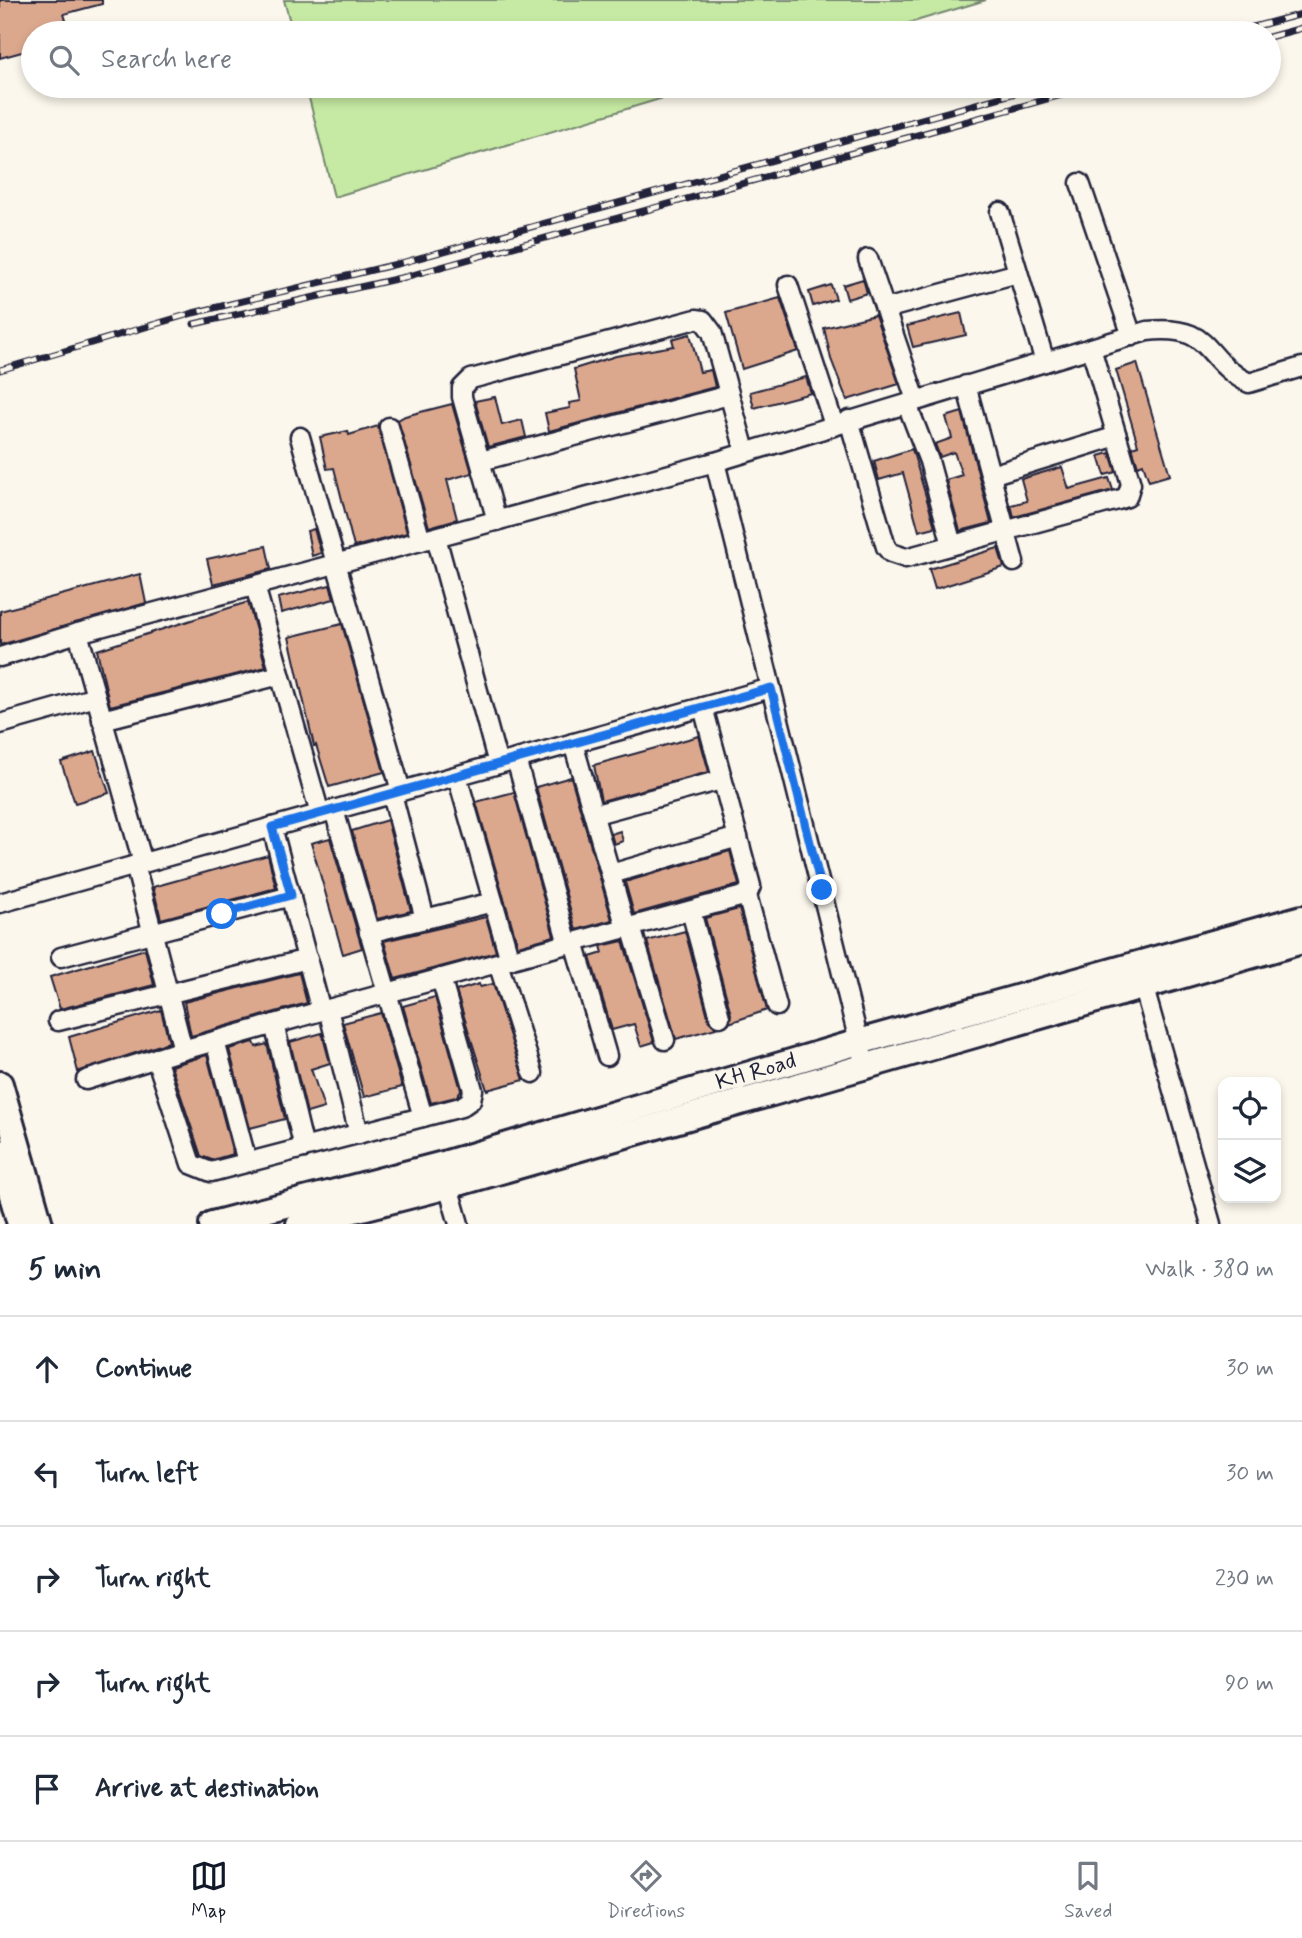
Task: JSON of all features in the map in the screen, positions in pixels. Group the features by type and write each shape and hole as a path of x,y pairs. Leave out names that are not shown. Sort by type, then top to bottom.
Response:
{"main road":[{"name":"KH Road","path":"299,1224 448,1185 865,1066 1302,918"},
{"name":"KH Road","path":"212,1224 447,1163 859,1042 1140,975 1302,941"},
{"path":"0,1084 40,1224"},
{"path":"0,1152 20,1224"}],"street":[{"path":"1080,183 1132,336"},
{"path":"1000,212 1045,362"},
{"path":"868,259 885,309 952,545"},
{"path":"885,309 1018,273"},
{"path":"788,285 842,422 886,547 891,553 906,558 1126,497 1131,484 1091,348"},
{"path":"497,521 462,397 463,388 471,379 696,319 709,324 712,332 745,451"},
{"path":"0,657 78,633 715,462 1132,336 1166,330 1186,332 1203,340 1230,374 1249,383 1302,367"},
{"path":"966,385 1014,562"},
{"path":"481,461 729,395"},
{"path":"389,427 428,539 498,764"},
{"path":"991,475 1117,436"},
{"path":"300,437 396,792 425,919"},
{"path":"715,462 865,1066"},
{"path":"255,586 280,675 369,933 422,1117"},
{"path":"78,633 139,864 183,1050"},
{"path":"102,719 280,675"},
{"path":"0,903 771,688"},
{"path":"0,724 96,697"},
{"path":"703,707 720,780 751,886 747,895 777,1006"},
{"path":"573,743 596,814 611,874 665,1040"},
{"path":"516,759 607,1056"},
{"path":"457,776 493,902 504,961 533,1073"},
{"path":"596,814 720,780"},
{"path":"272,827 359,1134"},
{"path":"611,874 738,837"},
{"path":"61,957 291,895"},
{"path":"86,1080 274,1024 747,895"},
{"path":"369,933 493,902"},
{"path":"691,911 720,1017"},
{"path":"58,1021 308,959"},
{"path":"1140,975 1211,1224"},
{"path":"156,1058 191,1164 211,1172 461,1107 471,1100 473,1090 441,978"},
{"path":"274,1024 304,1148"},
{"path":"215,1041 247,1162"},
{"path":"448,1185 459,1224"}],"green space":[{"path":"284,0 986,0 916,21 290,21"},
{"path":"309,98 663,98 334,197"}],"building":[{"path":"0,0 102,0 102,4 64,14 66,21 21,21 21,52 0,58"},
{"path":"863,279 867,293 847,299 843,285"},
{"path":"831,285 836,299 813,306 809,292"},
{"path":"780,298 798,351 742,369 726,313"},
{"path":"961,313 966,335 913,347 907,326"},
{"path":"875,315 899,384 847,400 831,359 824,328"},
{"path":"690,334 700,372 711,370 715,387 549,431 545,413 570,408 569,403 581,401 574,369 616,356 674,346 672,339"},
{"path":"1137,363 1170,475 1149,481 1143,464 1138,466 1132,447 1138,445 1116,370"},
{"path":"806,377 811,393 754,408 750,392"},
{"path":"495,397 502,425 522,420 526,437 488,447 475,401"},
{"path":"452,404 472,473 447,480 457,519 429,527 398,420"},
{"path":"962,412 991,523 960,531 946,480 962,475 954,452 940,457 935,444 952,438 946,417"},
{"path":"378,426 407,533 354,547 334,468 327,469 320,437 348,431 349,435"},
{"path":"912,449 935,527 919,531 903,473 879,480 874,461"},
{"path":"1110,453 1116,472 1105,475 1099,456"},
{"path":"1062,467 1069,489 1109,478 1113,490 1014,517 1011,505 1027,501 1021,479"},
{"path":"314,529 321,553 312,556 307,531"},
{"path":"266,546 271,569 213,584 207,559"},
{"path":"998,548 1004,567 935,589 929,569"},
{"path":"140,574 146,603 0,645 0,611"},
{"path":"330,585 334,599 281,613 278,598"},
{"path":"248,602 266,667 110,706 97,650"},
{"path":"342,624 384,772 329,787 316,745 314,746 289,637"},
{"path":"699,736 709,772 601,801 594,765"},
{"path":"95,751 109,793 75,803 61,762"},
{"path":"571,777 612,920 576,930 536,787"},
{"path":"514,792 554,936 518,946 476,802"},
{"path":"387,820 411,911 377,919 352,831"},
{"path":"620,831 623,841 614,844 611,834"},
{"path":"330,838 362,948 343,954 311,843"},
{"path":"730,851 739,885 634,914 625,882"},
{"path":"268,855 276,888 161,919 153,887"},
{"path":"739,909 767,1010 729,1023 731,1014 705,918"},
{"path":"486,917 496,952 395,979 384,941"},
{"path":"685,931 709,1020 716,1028 676,1039 647,941"},
{"path":"623,941 654,1042 641,1046 634,1024 612,1030 590,957 603,953 601,946"},
{"path":"145,949 154,985 60,1009 50,977"},
{"path":"299,973 307,1003 191,1036 184,1002"},
{"path":"479,984 480,987 493,984 524,1080 487,1090 456,991"},
{"path":"435,997 461,1090 456,1097 431,1103 403,1006"},
{"path":"161,1010 169,1042 78,1072 69,1037"},
{"path":"381,1013 402,1087 364,1097 343,1023"},
{"path":"322,1033 330,1063 311,1069 324,1108 307,1113 290,1042"},
{"path":"254,1042 256,1047 267,1044 285,1119 250,1128 229,1049"},
{"path":"207,1055 233,1154 212,1160 201,1156 171,1066"}],"railway":[{"path":"1276,21 1302,14"},
{"path":"1281,34 1302,28"},
{"path":"0,370 193,313 401,263 998,98"},
{"path":"194,324 405,277 1051,98"}],"route":[{"path":"222,914 291,895 272,827 771,688 822,890"}]}
